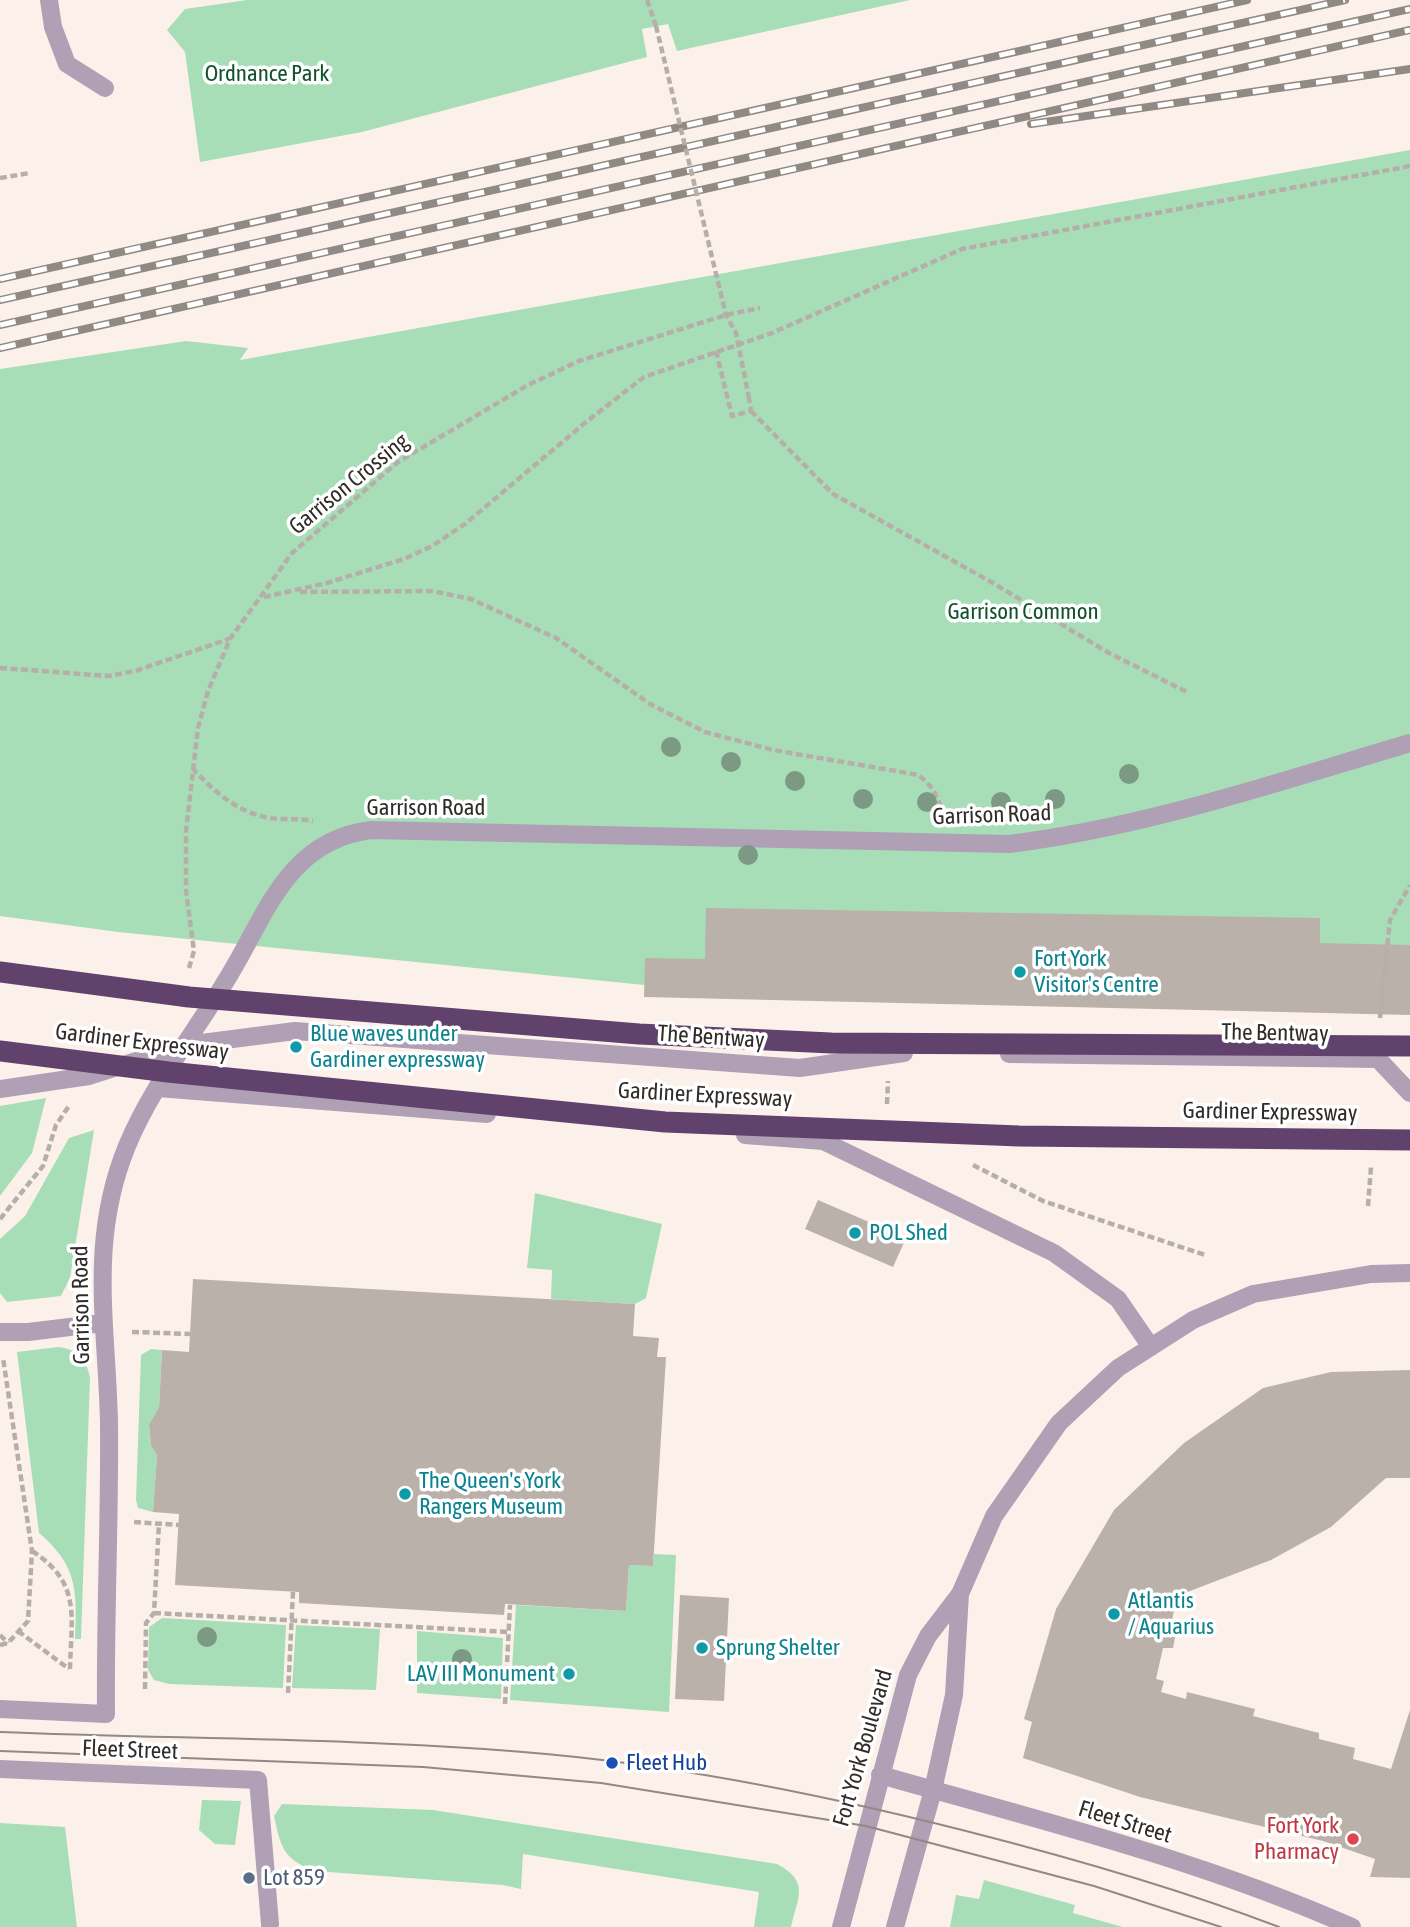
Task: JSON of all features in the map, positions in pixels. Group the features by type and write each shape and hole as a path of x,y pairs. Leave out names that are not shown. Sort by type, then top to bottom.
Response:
{"highway":[{"path":"0,972 203,998 639,1034 831,1043 1410,1046"},
{"name":"Gardiner Expressway","path":"0,1051 182,1074 665,1122 1019,1136 1410,1140"}],"street":[{"path":"49,0 52,27 68,64 104,88"},
{"name":"Garrison Road","path":"106,1714 109,1422 101,1250 108,1213 127,1147 145,1110 285,879 314,849 347,833 371,830 1009,844 1074,836 1212,802 1410,743"},
{"name":"The Bentway","path":"0,1089 89,1076 186,1045 295,1031 800,1068 890,1053 1378,1059 1410,1093"},
{"path":"159,1088 823,1141 1054,1253 1118,1299 1151,1347"},
{"name":"Fort York Boulevard","path":"841,1927 908,1675 928,1636 960,1594 993,1516 1042,1443 1097,1385 1193,1320 1253,1294 1371,1274 1410,1273"},
{"path":"0,1332 104,1330"},
{"name":"Fort York Boulevard","path":"895,1927 933,1790 954,1695 960,1594"},
{"name":"Fleet Street","path":"0,1709 106,1714"},
{"name":"Fleet Street","path":"0,1769 258,1780 270,1924"},
{"name":"Fleet Street","path":"880,1775 1221,1876 1352,1927"}],"path":[{"path":"647,0 656,26 726,316 736,333 751,411 833,494 993,583 1109,653 1189,693"},
{"path":"263,597 294,592 404,559 432,546 465,524 644,377 772,333 962,249 1410,166"},
{"path":"0,178 30,173"},
{"name":"Garrison Crossing","path":"194,951 186,891 186,831 191,767 208,691 230,639 263,597 292,553 398,462 528,385 579,361 760,308"},
{"path":"716,351 732,416 751,411"},
{"path":"294,592 432,591 471,599 556,638 650,704 705,732 773,750 919,775 942,803 950,843"},
{"path":"0,668 109,676 135,671 230,639"},
{"path":"191,767 219,796 237,808 269,818 310,820 347,833"},
{"path":"1380,1016 1390,920 1410,885"},
{"path":"887,1106 890,1053"},
{"path":"0,1219 43,1166 56,1125 89,1076"},
{"path":"970,1163 1043,1201 1205,1255"},
{"path":"104,1330 190,1334"},
{"path":"0,1645 8,1643 28,1621 32,1551 2,1353"},
{"path":"108,1520 179,1525"},
{"path":"145,1689 146,1623 154,1613 159,1524"},
{"path":"18,1631 70,1669 72,1615 67,1584 53,1564 32,1551"},
{"path":"288,1693 293,1592"},
{"path":"505,1704 510,1605"},
{"path":"154,1613 509,1632"},
{"path":"0,1635 8,1643"}],"green space":[{"name":"Ordnance Park","path":"247,0 910,0 677,51 668,24 642,29 647,57 362,132 200,162 185,52 167,30 185,9"},
{"name":"Garrison Common","path":"1410,150 1410,994 644,985 118,932 0,916 0,369 186,341 248,348 240,360"},
{"path":"46,1098 32,1153 0,1196 0,1106"},
{"path":"94,1130 70,1278 61,1296 7,1302 0,1293 0,1239 25,1216 69,1138"},
{"path":"535,1193 662,1224 646,1298 635,1304 551,1299 552,1270 527,1268"},
{"path":"58,1347 71,1350 80,1356 90,1377 81,1639 75,1639 75,1593 68,1568 52,1545 39,1533 17,1352"},
{"path":"151,1349 162,1350 159,1407 149,1426 151,1446 157,1455 153,1512 138,1508 136,1500 141,1355"},
{"path":"654,1554 676,1555 669,1712 510,1700 516,1605 626,1611 629,1565 653,1566"},
{"path":"162,1618 286,1625 283,1688 169,1684 154,1680 148,1670 149,1627"},
{"path":"296,1625 380,1629 376,1690 292,1688"},
{"path":"417,1631 503,1638 501,1699 417,1693"},
{"path":"202,1800 241,1801 235,1845 215,1844 199,1830"},
{"path":"282,1804 433,1810 777,1864 794,1877 798,1884 798,1898 791,1927 754,1927 759,1892 523,1854 521,1889 503,1885 315,1871 296,1862 285,1851 274,1816"},
{"path":"0,1823 65,1827 77,1927 0,1927"},
{"path":"984,1880 1075,1905 1073,1913 1123,1927 950,1927 956,1895 979,1899"}],"building":[{"name":"Fort York Visitor's Centre","path":"706,908 1320,918 1320,943 1410,945 1410,1015 644,997 645,958 705,959"},
{"name":"POL Shed","path":"818,1200 906,1238 893,1267 805,1229"},
{"path":"193,1279 635,1304 633,1336 659,1338 657,1357 666,1357 653,1566 629,1565 626,1611 505,1604 504,1615 299,1603 299,1592 175,1585 179,1514 153,1512 157,1455 151,1446 149,1425 159,1407 162,1350 189,1352"},
{"name":"Atlantis / Aquarius","path":"1410,1370 1410,1478 1386,1478 1331,1527 1271,1560 1177,1596 1172,1620 1178,1622 1173,1648 1163,1648 1156,1679 1164,1681 1161,1692 1186,1699 1187,1692 1255,1709 1253,1716 1319,1733 1319,1739 1355,1748 1353,1759 1391,1769 1410,1710 1410,1878 1370,1877 1375,1859 1323,1841 1140,1797 1023,1758 1032,1722 1024,1719 1056,1609 1114,1510 1184,1443 1263,1388 1331,1372"},
{"name":"Sprung Shelter","path":"680,1595 729,1598 724,1701 675,1699"}],"tram line":[{"path":"0,1732 458,1747 635,1764 802,1793 1006,1841 1163,1887 1279,1927"},
{"path":"0,1751 423,1767 601,1783 866,1826 1094,1886 1221,1927"}],"railway":[{"path":"0,279 1247,0"},
{"path":"0,300 1345,0"},
{"path":"0,325 1410,9"},
{"path":"0,348 1410,30"},
{"path":"1031,124 1410,69"}],"place":[{"name":"Fort York Visitor's Centre","path":"1020,972"},
{"name":"Blue waves under Gardiner expressway","path":"296,1047"},
{"name":"POL Shed","path":"855,1233"},
{"name":"The Queen's York Rangers Museum","path":"405,1494"},
{"name":"Atlantis / Aquarius","path":"1114,1614"},
{"name":"Sprung Shelter","path":"702,1648"},
{"name":"LAV III Monument","path":"569,1674"},
{"name":"Fleet Hub","path":"612,1763"},
{"name":"Fort York Pharmacy","path":"1353,1839"},
{"name":"Lot 859","path":"249,1878"}]}
